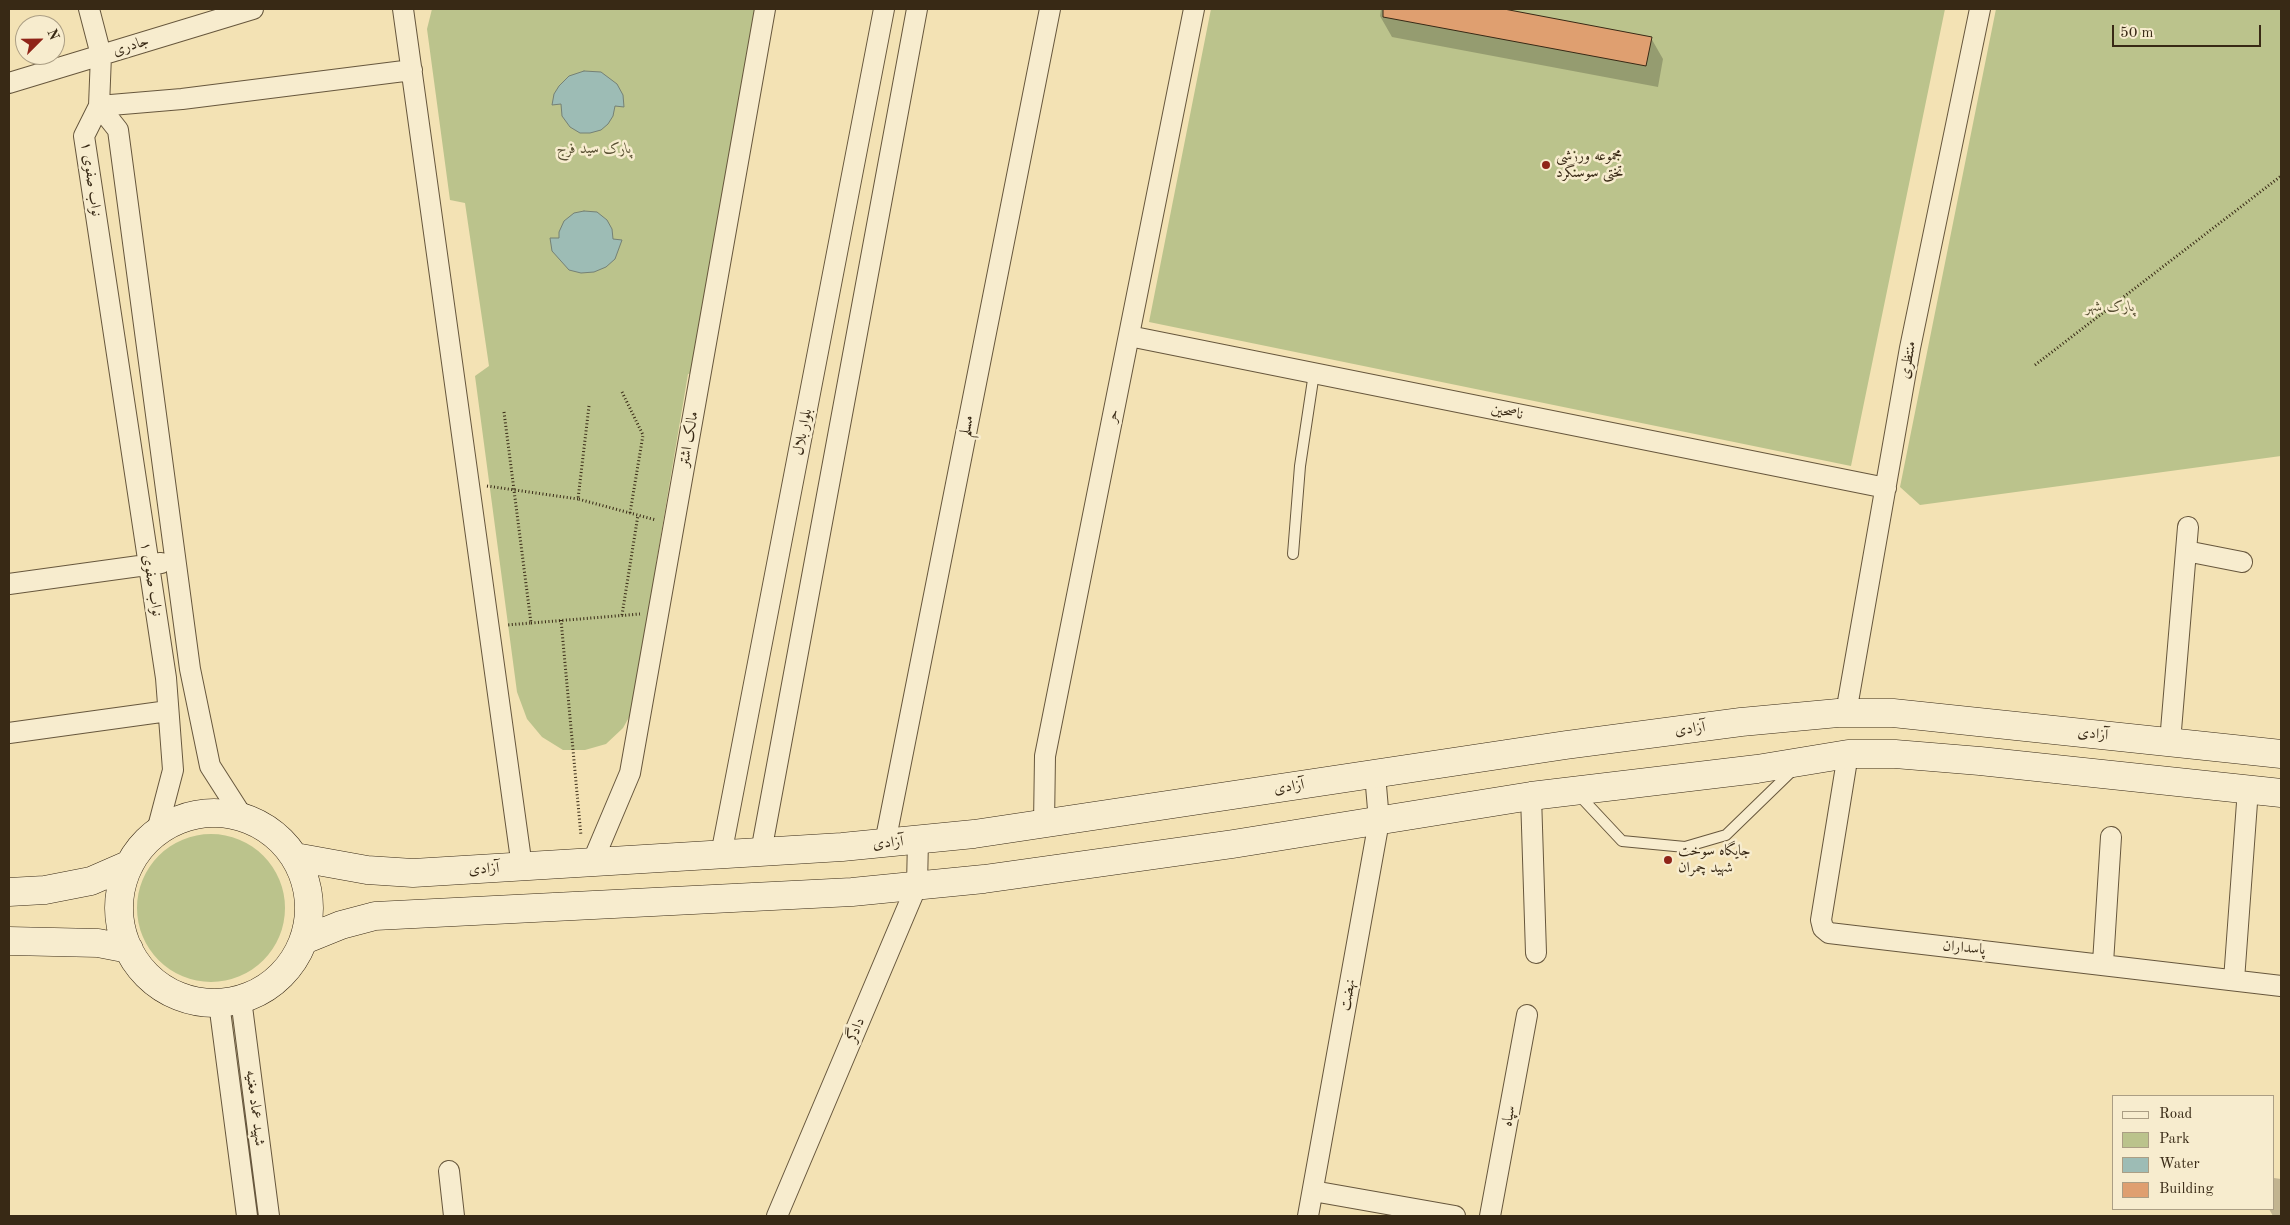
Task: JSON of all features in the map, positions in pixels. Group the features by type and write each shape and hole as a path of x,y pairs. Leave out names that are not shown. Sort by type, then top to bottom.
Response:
{"main road":[{"name":"آزادی","path":"295,857 367,870 413,873 721,855 918,840 1044,824 1566,745 1741,722 1846,713 1893,714 2281,754"},
{"path":"304,940 341,925 375,916 833,893 984,880 1379,821 1530,796 1801,762 1848,754 1914,756 2281,793"},
{"path":"220,812 242,816 263,826 281,839 295,857 305,877 309,898 309,920 304,940 294,960 280,978 262,991 230,1001 197,1002 176,995 140,968 128,949 121,928 119,906 122,884 130,864 142,846 157,831 176,820 198,813 220,812"},
{"path":"9,892 45,890 91,881 130,864"},
{"path":"9,941 98,943 128,949"}],"street":[{"path":"89,9 101,55 99,106 182,99 412,70"},
{"name":"جادری","path":"9,83 253,9"},
{"path":"403,9 522,867"},
{"name":"مالک اشتر","path":"588,863 630,773 765,9"},
{"name":"بلوار بلال","path":"721,855 884,9"},
{"path":"761,852 917,9"},
{"name":"مسلم","path":"885,843 1050,9"},
{"name":"حر","path":"1044,824 1045,756 1194,9"},
{"name":"منتظری","path":"1846,713 1910,348 1980,9"},
{"name":"نواب صفوی ۱","path":"157,831 172,770 166,678 84,136 99,106 118,130 190,669 210,766 242,816"},
{"name":"ناصحین","path":"1129,336 1886,488"},
{"path":"2170,742 2188,527"},
{"path":"2186,551 2242,562"},
{"path":"9,584 175,561"},
{"path":"9,728 168,711"},
{"name":"پاسداران","path":"1848,754 1821,920 1823,928 1829,932 2102,963 2281,986"},
{"name":"نهضت","path":"1308,1216 1379,821 1375,774"},
{"path":"2234,980 2248,789"},
{"path":"1530,796 1536,953"},
{"path":"2102,963 2111,837"},
{"name":"دادگر","path":"777,1216 917,886 918,840"},
{"name":"شهید عماد مغنیه","path":"230,1001 247,1216"},
{"name":"شهید عماد مغنیه","path":"230,1001 269,1216"},
{"name":"سپاه","path":"1490,1216 1527,1015"},
{"path":"449,1170 454,1216"},
{"path":"1313,1191 1455,1216"}],"lane":[{"path":"1292,554 1300,466 1314,373"},
{"path":"1575,791 1622,840 1686,847 1726,835 1753,811 1801,762"}],"path":[{"path":"2035,365 2281,176"},
{"path":"622,392 643,435 630,513"},
{"path":"578,499 589,406"},
{"path":"504,412 531,623"},
{"path":"469,484 578,499 674,525"},
{"path":"622,615 638,515"},
{"path":"489,626 658,612"},
{"path":"561,620 588,863"}],"green space":[{"name":"پارک سید فرج","path":"432,9 760,9 697,372 688,374 656,564 663,566 637,703 623,728 606,744 585,750 563,750 542,737 527,719 517,692 475,376 489,366 465,203 450,200 427,29"},
{"name":"مجموعه ورزشی تختی سوسنگرد","path":"1211,9 1945,9 1851,466 1149,322"},
{"name":"پارک شهر","path":"1996,9 2281,9 2281,456 1920,505 1900,487"},
{"path":"211,834 226,835 239,839 264,855 280,880 284,893 284,923 280,936 264,961 239,977 226,981 211,982 196,981 183,977 158,961 142,936 138,923 137,908 138,893 142,880 158,855 183,839 196,835"}],"water":[{"path":"584,71 601,72 617,84 623,95 624,107 615,106 613,116 608,124 601,130 590,133 580,133 570,127 562,116 561,104 552,105 554,94 559,86 569,76"},
{"path":"584,211 597,212 607,220 612,229 613,239 622,240 615,259 606,267 594,272 581,273 569,270 552,251 550,238 559,238 559,232 564,221 574,213"}],"building":[{"path":"1383,9 1504,9 1652,37 1646,66 1383,17"}],"place":[{"name":"مجموعه ورزشی تختی سوسنگرد","path":"1546,165"},
{"name":"جایگاه سوخت شهید چمران","path":"1668,860"}]}
